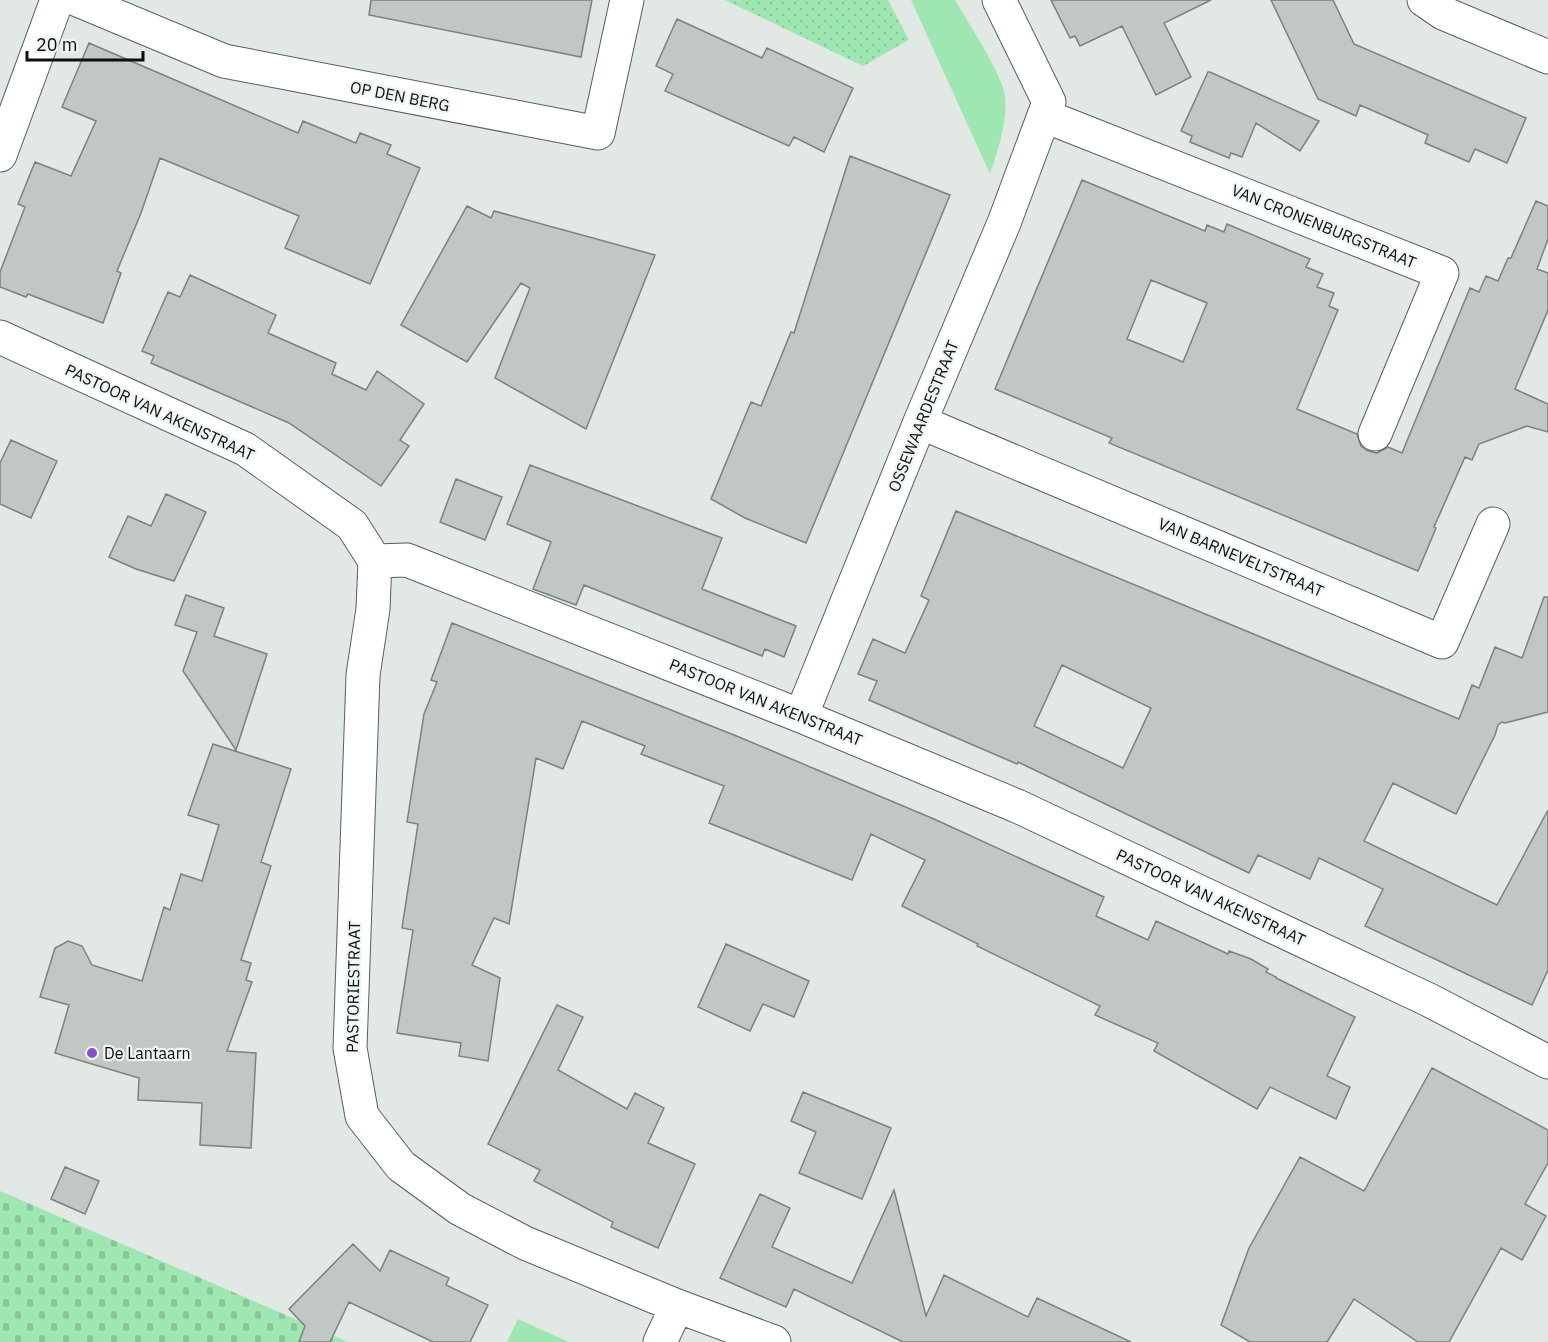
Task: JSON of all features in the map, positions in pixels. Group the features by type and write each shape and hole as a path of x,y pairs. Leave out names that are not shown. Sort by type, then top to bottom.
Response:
{"street":[{"path":"0,155 57,0"},
{"name":"OP DEN BERG","path":"78,0 224,61 598,133 627,0"},
{"path":"999,0 1049,102 1045,116"},
{"path":"1424,0 1443,14 1548,57"},
{"name":"OSSEWAARDESTRAAT","path":"801,716 920,422 1004,223 1045,116"},
{"name":"VAN CRONENBURGSTRAAT","path":"1045,116 1442,273 1375,434"},
{"name":"PASTOOR VAN AKENSTRAAT","path":"0,337 245,449 352,525 375,561 407,560 801,716 1017,806 1429,1000 1548,1062"},
{"name":"VAN BARNEVELTSTRAAT","path":"920,422 1442,642 1493,524"},
{"name":"PASTORIESTRAAT","path":"375,561 373,609 363,675 350,1048 362,1116 401,1166 460,1209 525,1243 677,1306 774,1342"},
{"path":"660,1342 677,1306"}],"green space":[{"path":"725,0 888,0 909,40 863,66"},
{"path":"911,0 955,0 998,75 1003,87 1006,106 1002,135 990,174"},
{"path":"0,1191 348,1342 0,1342"},
{"path":"518,1319 569,1342 507,1342"}],"building":[{"path":"371,0 592,0 581,57 369,15"},
{"path":"1051,0 1211,0 1164,23 1191,77 1156,95 1122,26 1080,46 1075,36 1070,38"},
{"path":"1271,0 1333,0 1354,44 1526,118 1507,163 1475,149 1469,162 1425,143 1428,135 1360,105 1356,116 1318,99"},
{"path":"677,19 762,58 767,48 853,88 824,152 794,137 789,146 665,91 673,74 656,66"},
{"path":"89,43 298,133 303,121 356,143 360,133 391,145 387,154 420,168 370,284 285,248 299,216 160,158 141,213 117,271 121,273 103,323 28,294 26,297 0,287 0,272 25,207 18,204 35,162 71,176 96,121 62,107"},
{"path":"1208,72 1319,121 1300,151 1256,123 1242,157 1231,153 1229,158 1190,142 1192,136 1181,131"},
{"path":"850,156 950,195 806,543 745,518 711,499 751,402 761,406 791,332 794,333"},
{"path":"1082,180 1205,231 1207,225 1224,232 1227,224 1310,259 1306,267 1323,274 1317,287 1334,293 1329,306 1338,310 1297,409 1357,434 1361,446 1368,451 1377,453 1388,447 1402,453 1470,288 1479,292 1486,276 1498,281 1508,258 1511,258 1536,201 1548,206 1548,239 1537,269 1548,273 1548,310 1515,389 1548,404 1548,432 1527,426 1479,444 1472,460 1465,457 1434,527 1436,528 1418,571 1109,443 1112,438 995,389","holes":["1151,280 1207,303 1183,362 1127,339"]},
{"path":"467,206 491,218 494,211 655,255 586,429 495,378 530,288 521,283 467,362 401,325"},
{"path":"190,275 276,315 268,333 336,363 332,374 366,390 377,371 424,404 400,440 409,446 381,486 289,423 151,363 154,356 142,351 168,292 180,297"},
{"path":"11,440 57,461 31,518 0,504 0,463"},
{"path":"530,465 722,538 702,589 796,626 784,657 765,649 762,656 584,585 576,605 533,589 551,542 507,524"},
{"path":"456,479 502,497 485,540 440,522"},
{"path":"166,494 206,512 174,581 136,569 109,557 128,516 151,526"},
{"path":"956,511 1459,719 1472,685 1479,688 1495,647 1522,658 1544,597 1548,597 1548,712 1502,722 1498,725 1456,814 1393,783 1364,841 1497,905 1548,810 1548,970 1532,1005 1365,926 1383,889 1319,858 1310,879 1258,855 1249,873 1018,762 1017,764 869,700 877,681 858,674 873,639 905,653 929,600 921,596","holes":["1062,665 1151,708 1123,768 1034,726"]},
{"path":"186,595 224,608 214,636 267,654 236,750 183,671 197,632 175,625"},
{"path":"452,623 739,737 934,819 1104,897 1096,916 1148,940 1156,921 1228,954 1229,951 1251,959 1268,969 1266,972 1276,978 1355,1017 1327,1076 1350,1087 1336,1119 1270,1087 1257,1109 1154,1051 1158,1043 1095,1015 1100,1006 977,946 978,944 902,906 925,860 871,834 852,880 709,823 724,786 641,754 645,746 582,721 563,769 536,758 509,924 494,918 472,965 500,978 488,1061 459,1056 461,1043 397,1033 413,930 402,928 418,824 407,822 424,714 437,682 431,680"},
{"path":"213,744 291,769 261,862 271,866 241,960 251,963 246,980 252,982 227,1051 256,1053 251,1148 200,1145 202,1103 138,1100 139,1078 55,1053 69,1005 40,997 55,948 68,941 82,946 92,965 142,981 164,907 170,910 181,874 202,881 219,825 188,815"},
{"path":"726,944 809,981 794,1017 763,1004 750,1031 698,1007"},
{"path":"557,1005 583,1017 558,1070 627,1109 635,1093 664,1108 648,1143 695,1164 658,1248 611,1227 613,1222 534,1181 540,1170 488,1144"},
{"path":"1432,1068 1548,1130 1548,1163 1525,1204 1546,1216 1522,1260 1501,1248 1449,1342 1418,1342 1354,1299 1327,1342 1250,1342 1221,1325 1249,1248 1300,1157 1364,1191"},
{"path":"803,1092 891,1128 862,1199 799,1173 816,1132 791,1121"},
{"path":"65,1167 99,1181 85,1214 51,1199"},
{"path":"894,1190 926,1316 944,1275 1028,1317 1037,1298 1131,1342 903,1342 794,1289 786,1307 720,1278 760,1194 790,1208 772,1247 852,1283"},
{"path":"353,1244 380,1271 390,1250 449,1278 446,1285 488,1305 470,1342 433,1342 349,1302 330,1342 299,1342 305,1326 289,1309"}],"place":[{"name":"De Lantaarn","path":"92,1053"}]}
